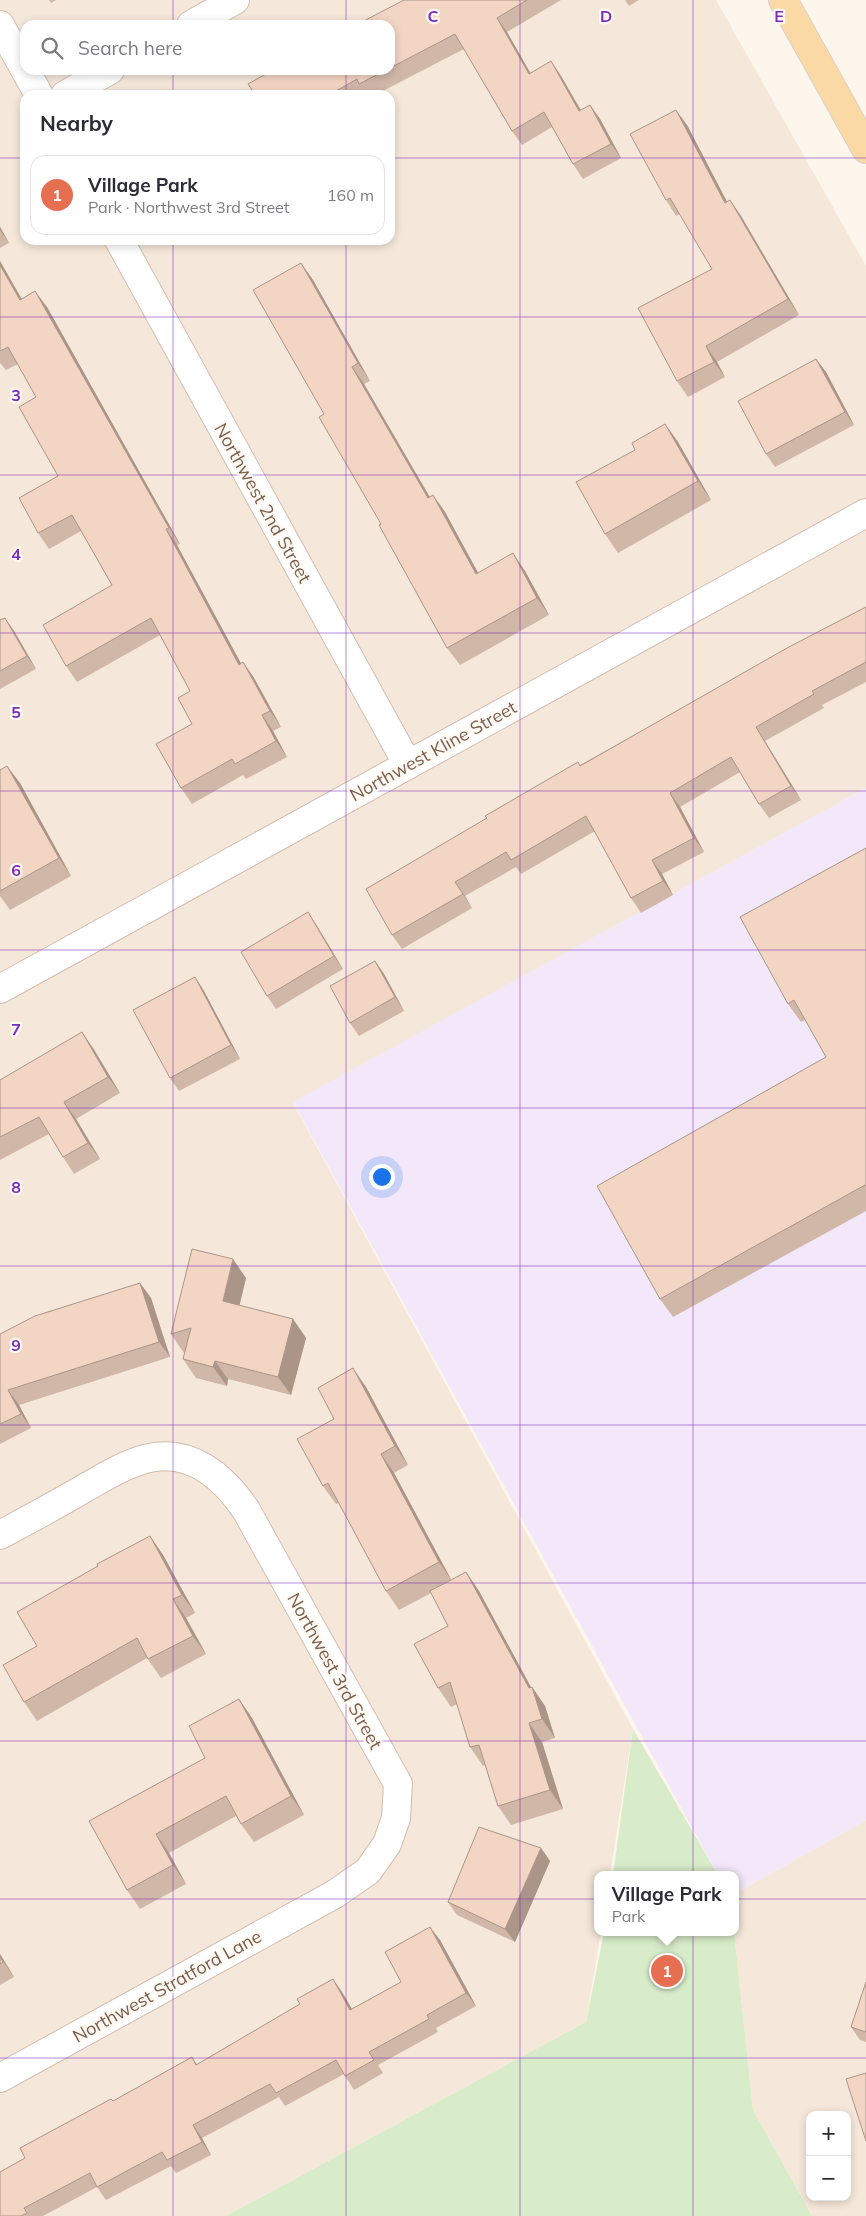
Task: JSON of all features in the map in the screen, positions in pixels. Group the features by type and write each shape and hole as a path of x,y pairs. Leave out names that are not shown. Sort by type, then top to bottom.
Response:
{"main road":[{"path":"783,0 866,149"}],"street":[{"path":"200,20 236,0"},
{"path":"0,25 20,62"},
{"path":"27,75 35,90"},
{"path":"74,90 101,75"},
{"name":"Northwest 2nd Street","path":"121,245 408,766"},
{"name":"Northwest Kline Street","path":"0,989 866,513"},
{"name":"Northwest 3rd Street","path":"0,1536 120,1468 145,1459 165,1456 187,1460 204,1467 220,1478 234,1492 246,1510 398,1784 396,1818 387,1844 368,1871 334,1894"},
{"name":"Northwest Stratford Lane","path":"0,2078 334,1894"}],"shaded area":[{"path":"0,0 716,0 866,266 866,788 293,1103 633,1729 611,1871 594,1871 594,1936 600,1936 586,2022 226,2216 0,2216"},
{"path":"866,788 866,1820 739,1891 739,1871 716,1871 293,1102"},
{"path":"866,1820 866,2216 812,2216 753,2110 734,1936 739,1936 739,1891"}],"green space":[{"path":"633,1729 716,1871 614,1871"},
{"path":"603,1936 734,1936 753,2110 812,2216 226,2216 586,2022"}],"building":[{"path":"404,0 527,0 497,18 529,74 551,61 579,111 590,105 611,144 573,164 544,112 512,131 455,34 395,65 395,20 366,20"},
{"path":"264,75 376,75 359,84 357,79 338,90 252,90 248,84"},
{"path":"676,110 725,203 730,200 788,299 706,346 714,362 677,381 638,308 712,269 670,198 666,200 630,134"},
{"path":"301,263 358,363 352,367 428,498 433,495 476,574 513,553 537,598 447,648 379,525 381,524 319,417 324,414 253,290"},
{"path":"0,265 20,300 35,291 169,528 166,529 239,665 243,662 270,711 262,715 276,741 235,764 232,759 181,788 156,744 192,724 178,698 190,691 151,618 66,666 43,625 112,585 72,515 38,533 19,498 58,476 19,407 36,397 8,347 0,351"},
{"path":"816,359 845,412 766,454 738,401"},
{"path":"665,424 698,481 605,534 576,482 635,450 632,443"},
{"path":"866,607 866,662 812,691 814,694 756,727 791,786 759,804 731,757 670,793 694,838 652,860 663,881 631,898 586,816 511,860 506,852 455,882 463,894 392,935 366,889 578,762 580,766 787,648"},
{"path":"5,618 27,656 0,671 0,620"},
{"path":"7,766 59,858 0,891 0,770"},
{"path":"866,848 866,1186 660,1299 597,1186 826,1057 794,1000 788,1004 740,917"},
{"path":"308,912 334,956 267,996 241,952"},
{"path":"375,961 395,997 350,1023 330,986"},
{"path":"195,977 231,1045 170,1078 133,1010"},
{"path":"82,1032 108,1077 64,1102 88,1143 63,1157 39,1117 0,1137 0,1080"},
{"path":"192,1249 233,1259 223,1301 293,1319 278,1377 215,1361 213,1367 183,1359 191,1328 171,1334"},
{"path":"140,1283 159,1342 8,1390 21,1414 0,1424 0,1334 35,1316"},
{"path":"353,1368 395,1446 381,1454 439,1562 386,1591 328,1483 323,1486 297,1439 334,1419 318,1388"},
{"path":"150,1536 182,1595 173,1599 193,1636 148,1659 137,1638 24,1702 3,1665 37,1646 17,1612 98,1566 97,1564"},
{"path":"466,1572 529,1688 532,1687 542,1719 529,1723 550,1790 498,1806 479,1745 470,1747 450,1682 438,1688 414,1644 448,1626 430,1591"},
{"path":"239,1699 291,1796 241,1824 226,1796 156,1834 173,1865 127,1890 89,1821 205,1758 189,1726"},
{"path":"479,1827 541,1848 505,1929 448,1902"},
{"path":"430,1927 466,1993 427,2015 429,2019 369,2052 374,2060 345,2076 336,2060 276,2093 270,2084 193,2125 202,2142 167,2160 162,2152 97,2187 90,2173 24,2208 27,2213 21,2216 0,2216 0,2172 25,2158 20,2148 111,2099 113,2101 192,2057 196,2065 300,2004 297,1999 333,1979 350,2010 401,1982 385,1952"},
{"path":"866,1982 866,2032 851,2027"},
{"path":"866,2073 866,2141 846,2079"}],"place":[{"name":"Village Park","path":"667,1971"}]}
